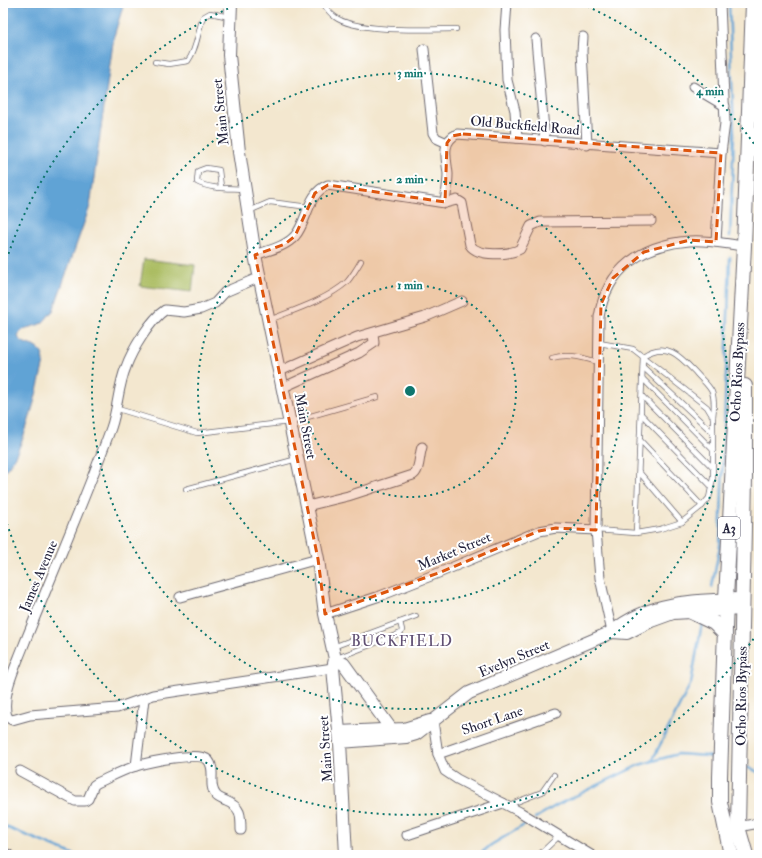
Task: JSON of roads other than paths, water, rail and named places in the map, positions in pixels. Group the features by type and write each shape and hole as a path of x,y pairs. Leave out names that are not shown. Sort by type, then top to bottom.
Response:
{"main road":[{"name":"A3","path":"740,312 744,246 753,3"},
{"name":"Ocho Rios Bypass","path":"740,312 745,373 745,476 741,743 738,827 746,855"},
{"name":"Ocho Rios Bypass","path":"731,855 720,802 720,777 726,604 740,312"},
{"path":"691,612 714,622 725,634"}],"street":[{"name":"Main Street","path":"231,3 229,55 232,94 245,189 260,277 284,387 297,459 318,558 325,614 334,659 340,737 346,855"},
{"path":"507,3 505,30 507,80 515,111 517,138"},
{"path":"716,242 725,123 720,3"},
{"path":"583,37 582,51 587,145"},
{"path":"536,39 545,141"},
{"path":"424,49 433,133 436,138 447,143 445,155 448,175 445,203"},
{"path":"693,87 725,106"},
{"name":"Old Buckfield Road","path":"447,143 452,136 463,134 587,145 722,152"},
{"path":"256,255 285,244 294,236 315,193 328,185 445,203 457,200 462,203 470,245 474,250 484,253 507,253 520,249 531,226 540,222 651,221"},
{"path":"612,632 602,590 597,553 596,530 599,317 606,291 613,278 629,262 644,252 656,247 690,240 744,246"},
{"name":"James Avenue","path":"260,277 225,292 215,303 201,309 184,312 165,310 157,315 126,366 118,409 66,546 17,662 8,688 5,711 7,717 12,720 30,715 117,708 153,695 334,659"},
{"path":"280,371 357,337 425,317 462,301"},
{"path":"284,387 359,353 374,343 374,333"},
{"path":"307,506 348,496 413,475 417,472 418,455 422,447"},
{"name":"Market Street","path":"325,614 380,596 539,531 556,528 596,530"},
{"path":"180,596 318,558"},
{"name":"Evelyn Street","path":"340,737 406,737 416,734 469,693 612,632 623,622 671,603 742,604"},
{"name":"Evelyn Street","path":"612,632 627,633 651,621 673,613 691,612 726,604"},
{"path":"334,659 344,664 391,729"},
{"path":"136,766 144,699"},
{"name":"Short Lane","path":"438,754 556,713"},
{"path":"433,721 438,754 445,771 457,779 520,812 591,855"},
{"name":"Evelyn Street","path":"340,737 391,729 404,729 433,721"},
{"path":"20,771 75,801 80,802 88,799 94,785 97,783 136,766 175,758 202,757 208,760 212,768 212,785 214,794 236,806 240,810 241,830"},
{"path":"407,835 505,805"},
{"path":"738,827 759,823"},
{"path":"3,852 9,855"}],"lane":[{"path":"323,3 335,17 378,29 456,29"},
{"path":"155,62 169,64 188,61 193,55 198,30 203,17 210,14 230,17"},
{"path":"221,187 219,170 206,168 198,171 197,182 202,185 221,187 245,189"},
{"path":"249,211 270,202 309,207"},
{"path":"269,320 308,305 340,286 347,281 361,262"},
{"path":"599,343 633,349 707,407 713,417"},
{"path":"596,530 636,533 660,529 682,522 702,506 709,498 713,468 714,406 712,392 680,356 665,350 650,351 643,356"},
{"path":"552,358 558,356 578,356 598,362"},
{"path":"636,533 643,356"},
{"path":"643,367 713,433"},
{"path":"642,378 713,450"},
{"path":"642,396 713,468"},
{"path":"118,409 197,434 290,422 377,397"},
{"path":"641,414 711,486"},
{"path":"640,440 702,506"},
{"path":"186,489 297,459"},
{"path":"639,472 682,522"},
{"path":"334,659 400,622 416,616"},
{"path":"334,659 401,633 402,630 400,622"},
{"path":"505,805 542,792 554,775"},
{"path":"539,855 559,836"}],"water":[{"path":"3,3 124,3 114,36 90,206 53,311 42,323 25,329 18,337 22,341 37,348 43,355 44,362 29,421 17,452 3,472"}],"waterway":[{"path":"729,3 734,134 730,236"},
{"path":"712,587 720,545 730,257"},
{"path":"652,761 691,683 702,623"},
{"path":"535,818 557,805 639,765 678,754 716,758"},
{"path":"743,766 759,773"},
{"path":"479,855 491,845 531,821"},
{"path":"3,826 75,855"}],"district":[{"name":"BUCKFIELD","path":"402,641"}]}
